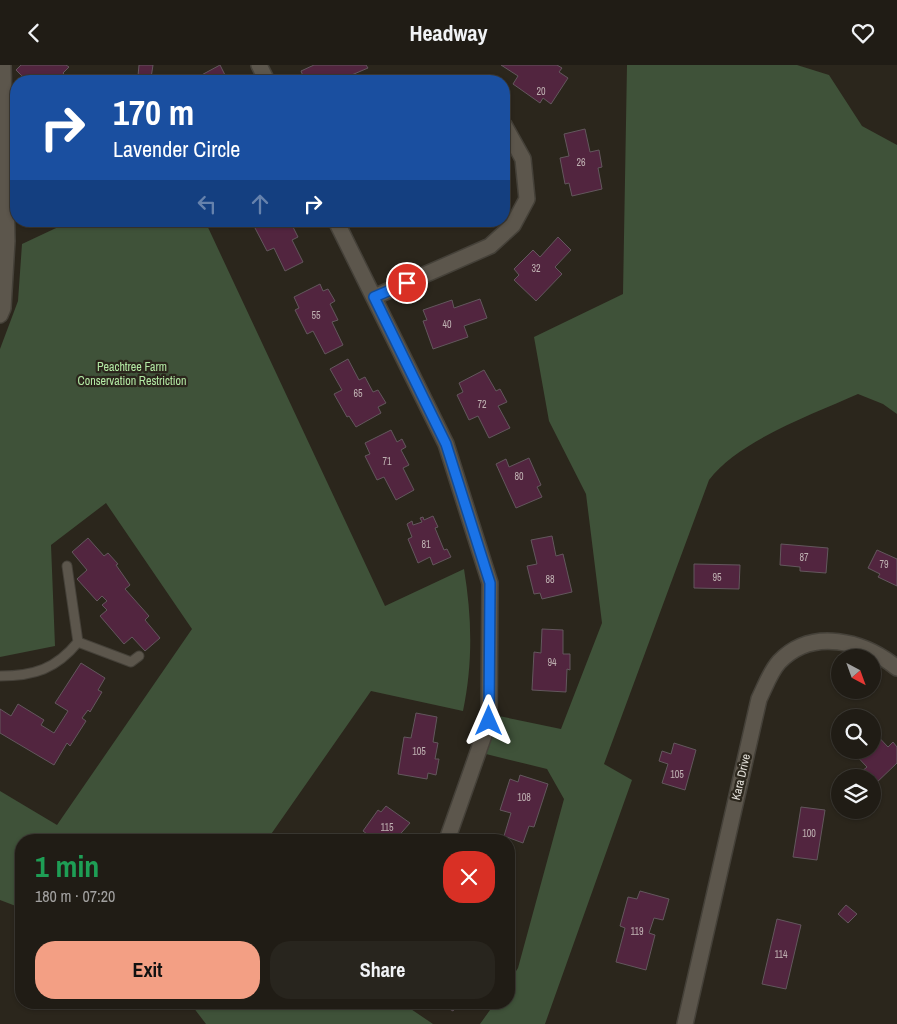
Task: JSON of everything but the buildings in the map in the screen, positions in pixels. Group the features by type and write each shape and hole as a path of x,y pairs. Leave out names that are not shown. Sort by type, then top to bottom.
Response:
{"street":[{"path":"0,315 3,308 7,241 3,65"},
{"path":"374,297 490,246 513,225 527,199 523,159 510,136"},
{"path":"339,227 446,444 490,583 489,721 449,834"},
{"name":"Kara Drive","path":"684,1024 759,699 770,676 778,663 790,653 813,642 828,641 860,645 897,668"}],"lane":[{"path":"0,675 42,670 63,659 78,642 68,566"},
{"path":"78,642 130,662 139,656"}],"green space":[{"path":"627,65 797,65 829,75 862,126 897,145 897,414 883,404 858,394 777,430 757,441 722,466 709,480 604,764 632,780 545,1024 480,1024 491,1009 515,1009 515,973 518,968 564,799 547,769 486,754 494,715 561,729 602,623 586,494 549,421 534,337 623,294"},
{"name":"Peachtree Farm Conservation Restriction","path":"58,227 208,227 385,606 464,569 469,605 470,658 463,711 371,691 271,834 15,834 15,906 0,900 0,791 57,825 192,629 106,503 51,545 55,646 0,657 0,349 18,301 22,244"},
{"path":"195,1009 411,1009 433,1024 206,1024"}],"route":[{"path":"407,283 374,297 446,444 490,583 489,721"}]}
